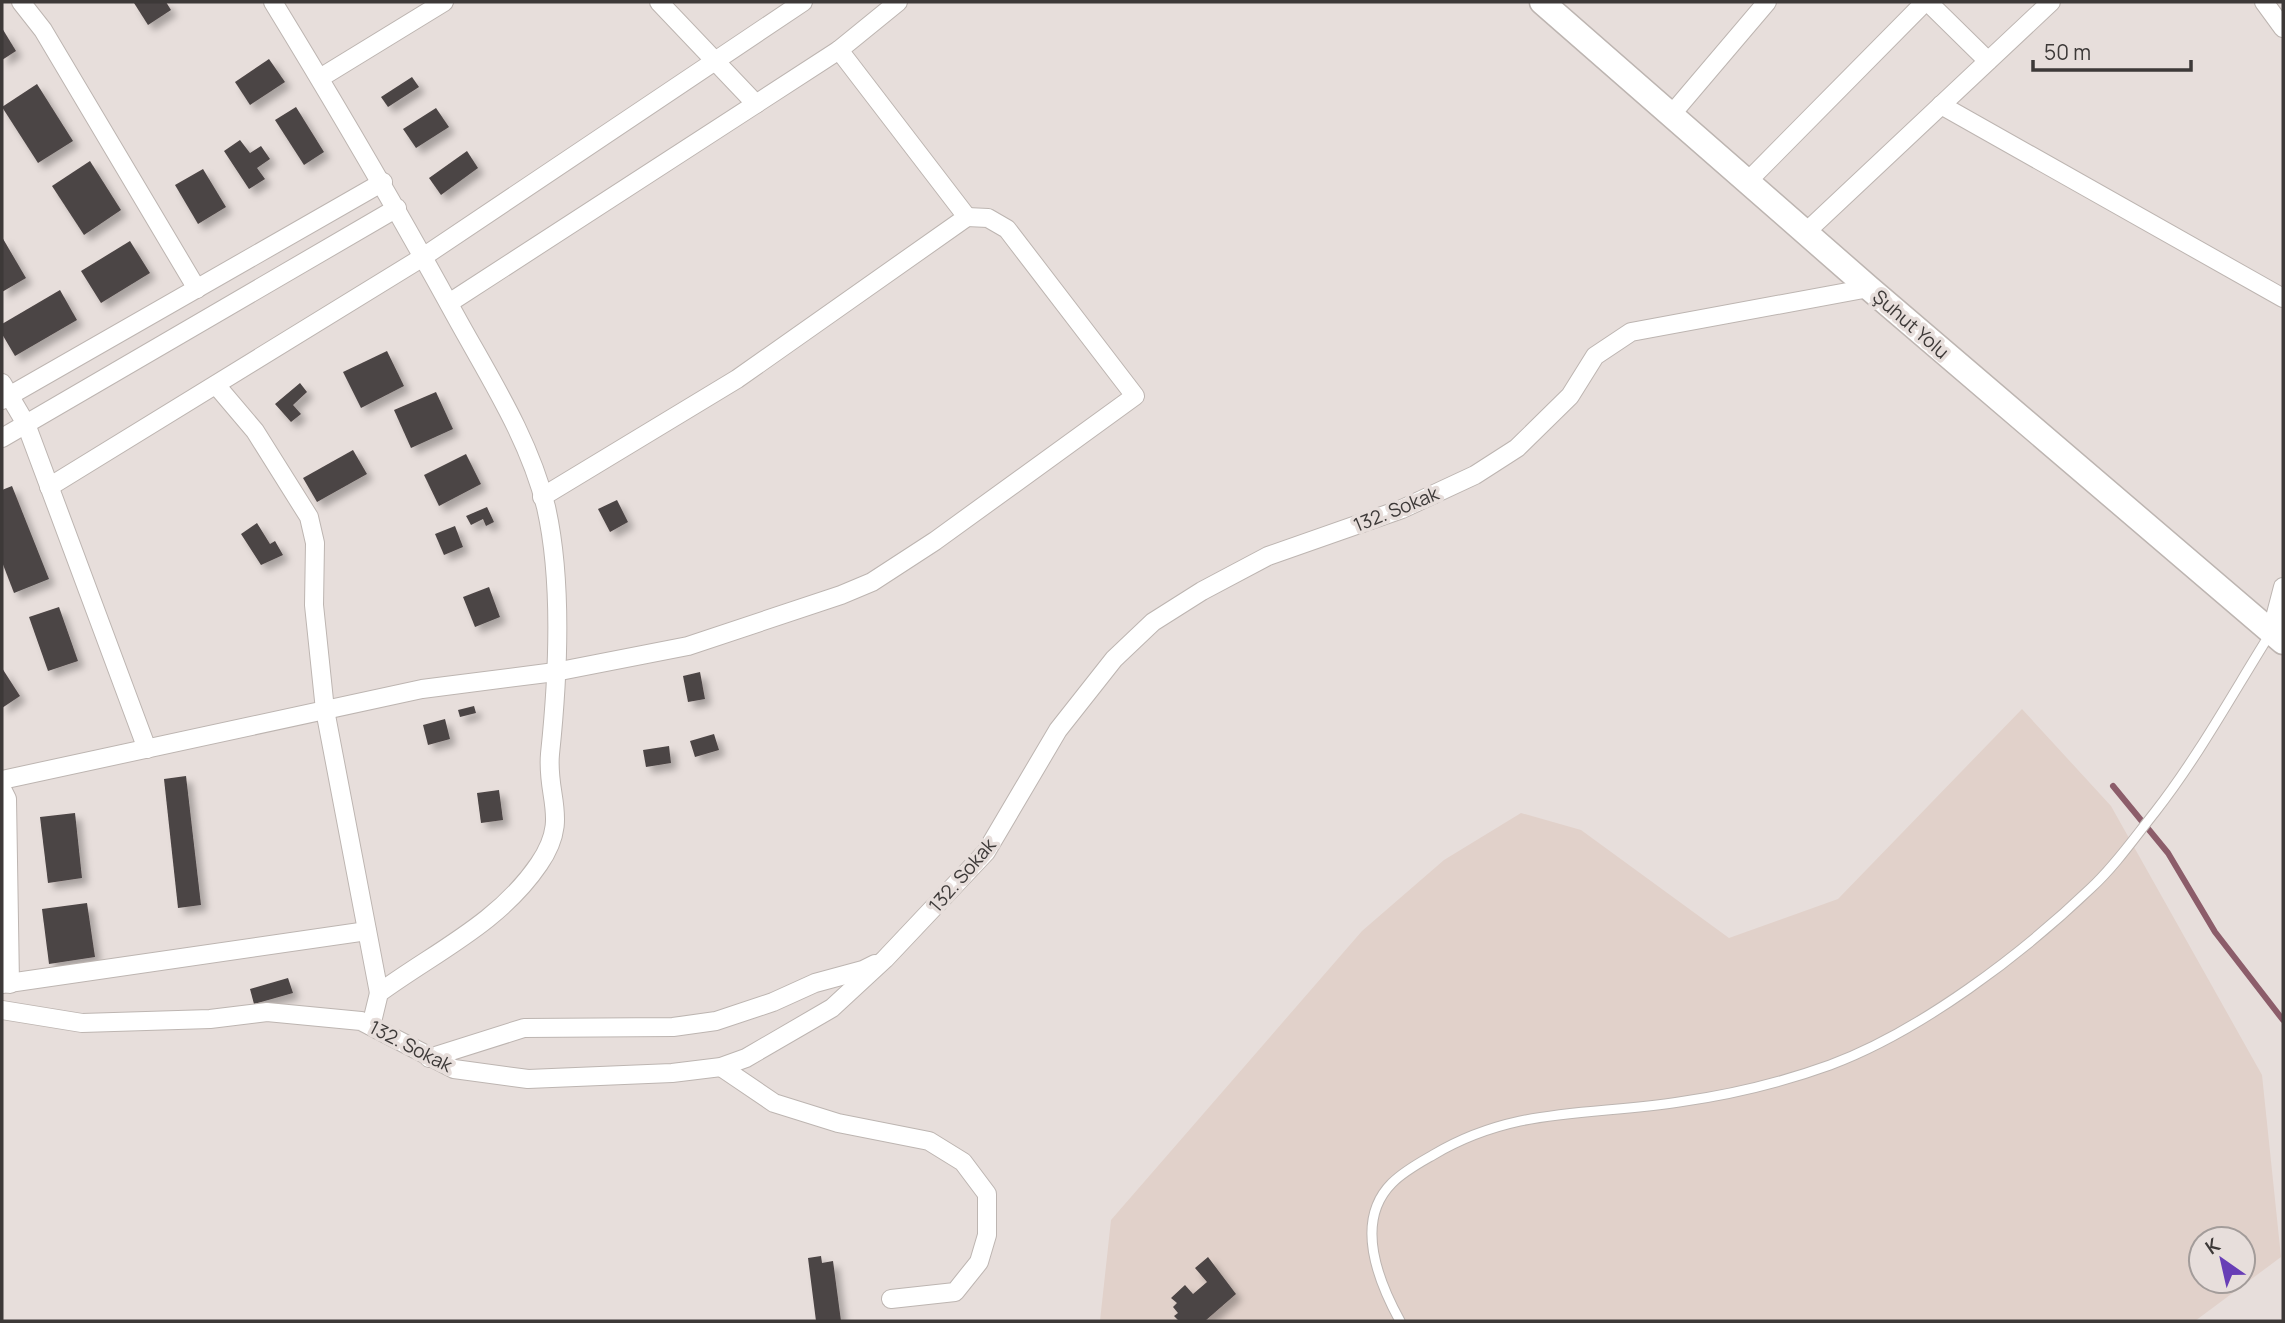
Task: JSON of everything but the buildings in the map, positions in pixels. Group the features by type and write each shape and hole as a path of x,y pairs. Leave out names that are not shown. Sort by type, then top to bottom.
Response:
{"main road":[{"name":"Şuhut Yolu","path":"1542,2 1805,233 2277,637"}],"street":[{"path":"21,2 43,30 197,289"},
{"path":"273,2 383,182 499,390 533,466 542,497 555,585 555,672 549,770 557,810 554,831 540,863 508,902 476,929 379,993"},
{"path":"320,78 444,2"},
{"path":"659,2 756,104"},
{"path":"49,487 424,257 803,2"},
{"path":"449,303 839,50 898,2"},
{"path":"1671,115 1767,2"},
{"path":"1747,182 1926,2 1988,61"},
{"path":"1805,233 2051,2"},
{"path":"2264,2 2283,27"},
{"path":"839,50 967,217"},
{"path":"1941,105 2283,299"},
{"path":"147,749 26,424 4,393 197,289 383,182"},
{"path":"2,438 397,208"},
{"path":"2,780 422,689 555,672 688,646 744,625 841,595 872,582 936,541 1135,396 1007,229 988,218 967,217 737,379 542,497"},
{"name":"132. Sokak","path":"2,1010 82,1023 197,1020 267,1012 362,1021 454,1069 528,1079 672,1073 721,1067 791,1034 832,1008 885,959 986,852 1058,730 1114,659 1153,622 1202,591 1268,556 1402,509 1475,475 1517,448 1570,396 1595,356 1631,332 1869,288"},
{"path":"216,385 255,431 309,517 315,544 314,605 324,710 379,993 371,1026"},
{"path":"2277,637 2283,587"},
{"path":"2,789 7,799 6,984 367,931"},
{"path":"429,1058 524,1028 673,1027 716,1021 773,1002 815,983 863,970 885,959"},
{"path":"721,1067 774,1103 838,1123 929,1141 963,1162 987,1194 987,1235 979,1262 955,1292 891,1299"}],"lane":[{"path":"1400,1321 1388,1296 1371,1241 1373,1215 1392,1183 1451,1144 1499,1124 1550,1114 1679,1102 1772,1082 1831,1065 1909,1028 1973,985 2092,887 2157,809 2277,637"}],"shaded area":[{"path":"2022,709 2111,806 2262,1075 2281,1257 2257,1275 2257,1225 2187,1225 2187,1295 2230,1295 2195,1321 1100,1321 1111,1220 1362,931 1444,860 1521,813 1581,830 1729,938 1838,899"}],"waterway":[{"path":"2113,786 2168,853 2215,932 2283,1020"}]}
